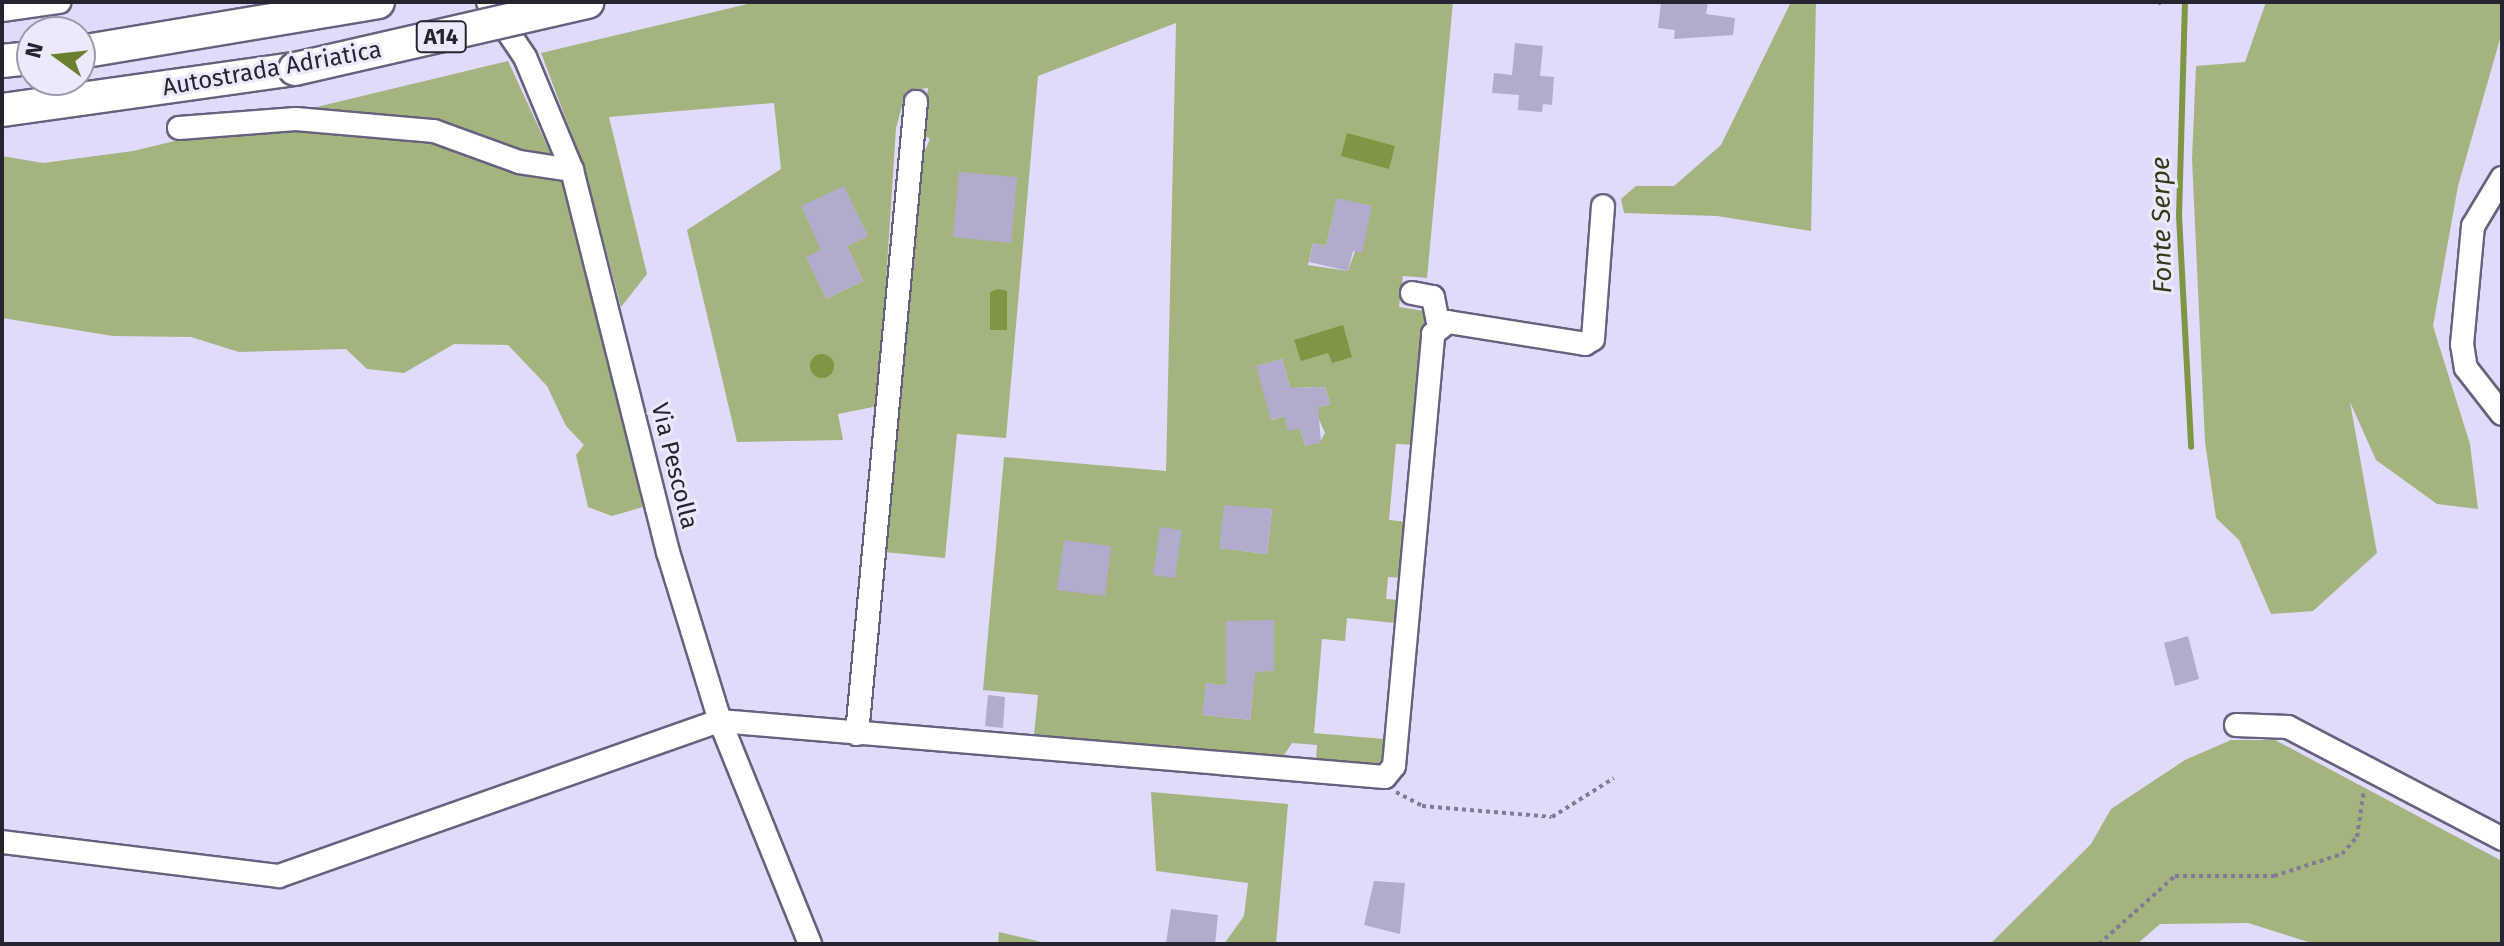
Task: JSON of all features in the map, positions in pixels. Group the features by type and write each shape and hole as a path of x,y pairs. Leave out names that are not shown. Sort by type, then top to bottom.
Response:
{"highway":[{"name":"Autostrada Adriatica","path":"96,50 290,21 378,2"},
{"name":"Autostrada Adriatica","path":"2,110 295,69 587,2"}],"street":[{"path":"2,10 59,2"},
{"name":"Via Pescolla","path":"488,2 525,57 572,170 668,552 720,721 810,944"},
{"path":"857,734 916,102"},
{"path":"179,128 296,119 434,131 519,162 572,170"},
{"path":"2502,178 2473,226 2462,344 2466,368 2502,414"},
{"path":"1439,327 1593,339 1603,206"},
{"path":"2,842 279,876 720,721 1385,777 1394,766 1439,327 1433,297 1412,293"},
{"path":"2236,725 2288,727 2370,764 2502,839"}],"path":[{"path":"2099,944 2175,876 2274,876 2342,854 2357,837 2370,764"},
{"path":"1385,777 1407,802 1422,806 1552,817 1614,778"}],"shaded area":[{"path":"756,2 1453,2 1427,278 1403,276 1399,307 1425,311 1414,445 1396,444 1389,520 1408,522 1403,578 1388,577 1386,599 1401,600 1386,754 1375,766 1316,761 1317,745 1292,743 1282,758 1034,735 1038,695 983,690 1004,457 1166,471 1176,23 1038,76 1006,438 957,434 945,558 884,552 921,160 930,139 923,135 928,88 906,91 896,128 878,406 838,414 843,440 737,442 687,230 781,169 774,103 609,117 647,274 621,307 584,167 541,53","holes":["1337,199 1371,206 1348,271 1308,265 1313,243 1326,246","867,236 847,246 863,281 826,299 807,257","1282,359 1290,388 1325,387 1330,404 1314,408 1325,433 1320,442 1305,446 1300,428 1284,416 1272,420 1257,366","1225,506 1254,531 1256,508 1272,509 1267,554 1220,548","1347,618 1395,623 1384,739 1314,733 1322,639 1345,641","1274,620 1274,671 1226,672","1206,683 1253,691 1250,720 1203,715"]},
{"path":"1791,2 1816,2 1811,231 1717,216 1624,213 1621,199 1636,186 1674,186 1721,145"},
{"path":"2266,2 2502,2 2502,32 2458,186 2433,326 2470,444 2478,509 2437,504 2376,460 2350,402 2377,553 2313,611 2271,614 2239,540 2216,518 2205,442 2192,159 2196,66 2245,62"},
{"path":"508,61 569,193 643,507 612,516 588,507 576,455 584,445 566,426 547,386 508,345 454,344 404,373 367,369 346,349 239,352 191,337 113,336 2,318 2,156 43,163 133,151"},
{"path":"1347,133 1395,146 1389,169 1341,156"},
{"path":"998,289 1007,291 1007,330 990,330 990,292"},
{"path":"1343,325 1352,357 1332,363 1328,353 1301,361 1294,340"},
{"path":"822,354 831,357 834,366 831,375 822,378 813,375 810,366 813,357"},
{"path":"2231,740 2275,740 2502,861 2502,944 2315,944 2248,923 2160,924 2137,944 1990,944 2091,844 2111,809 2185,760"},
{"path":"1151,792 1288,804 1276,944 1224,944 1244,916 1248,883 1156,871"},
{"path":"999,932 1050,944 998,944"}],"building":[{"path":"1661,2 1708,2 1706,14 1735,18 1733,35 1674,39 1675,30 1658,28"},
{"path":"1515,43 1543,46 1540,76 1554,77 1552,105 1543,104 1542,112 1518,110 1519,95 1492,93 1494,73 1512,75"},
{"path":"959,172 1017,177 1011,243 953,237"},
{"path":"844,186 868,236 847,246 863,281 826,299 806,257 821,250 801,206"},
{"path":"1337,198 1372,206 1362,253 1353,251 1348,271 1309,262 1313,243 1326,246"},
{"path":"1282,359 1290,388 1325,387 1330,404 1318,407 1321,442 1305,446 1300,428 1288,431 1284,416 1271,420 1256,366"},
{"path":"1224,505 1272,509 1267,554 1219,548"},
{"path":"1160,527 1182,530 1175,578 1153,575"},
{"path":"1064,540 1111,546 1105,596 1057,590"},
{"path":"1274,620 1274,671 1255,672 1250,720 1202,715 1206,683 1226,685 1226,621"},
{"path":"2188,636 2199,679 2175,686 2164,643"},
{"path":"988,695 1005,697 1003,728 985,726"},
{"path":"1374,881 1405,883 1400,934 1364,925"},
{"path":"1171,909 1218,915 1215,944 1166,944"}],"waterway":[{"name":"Fonte Serpe","path":"2185,2 2179,215 2191,447"}]}
